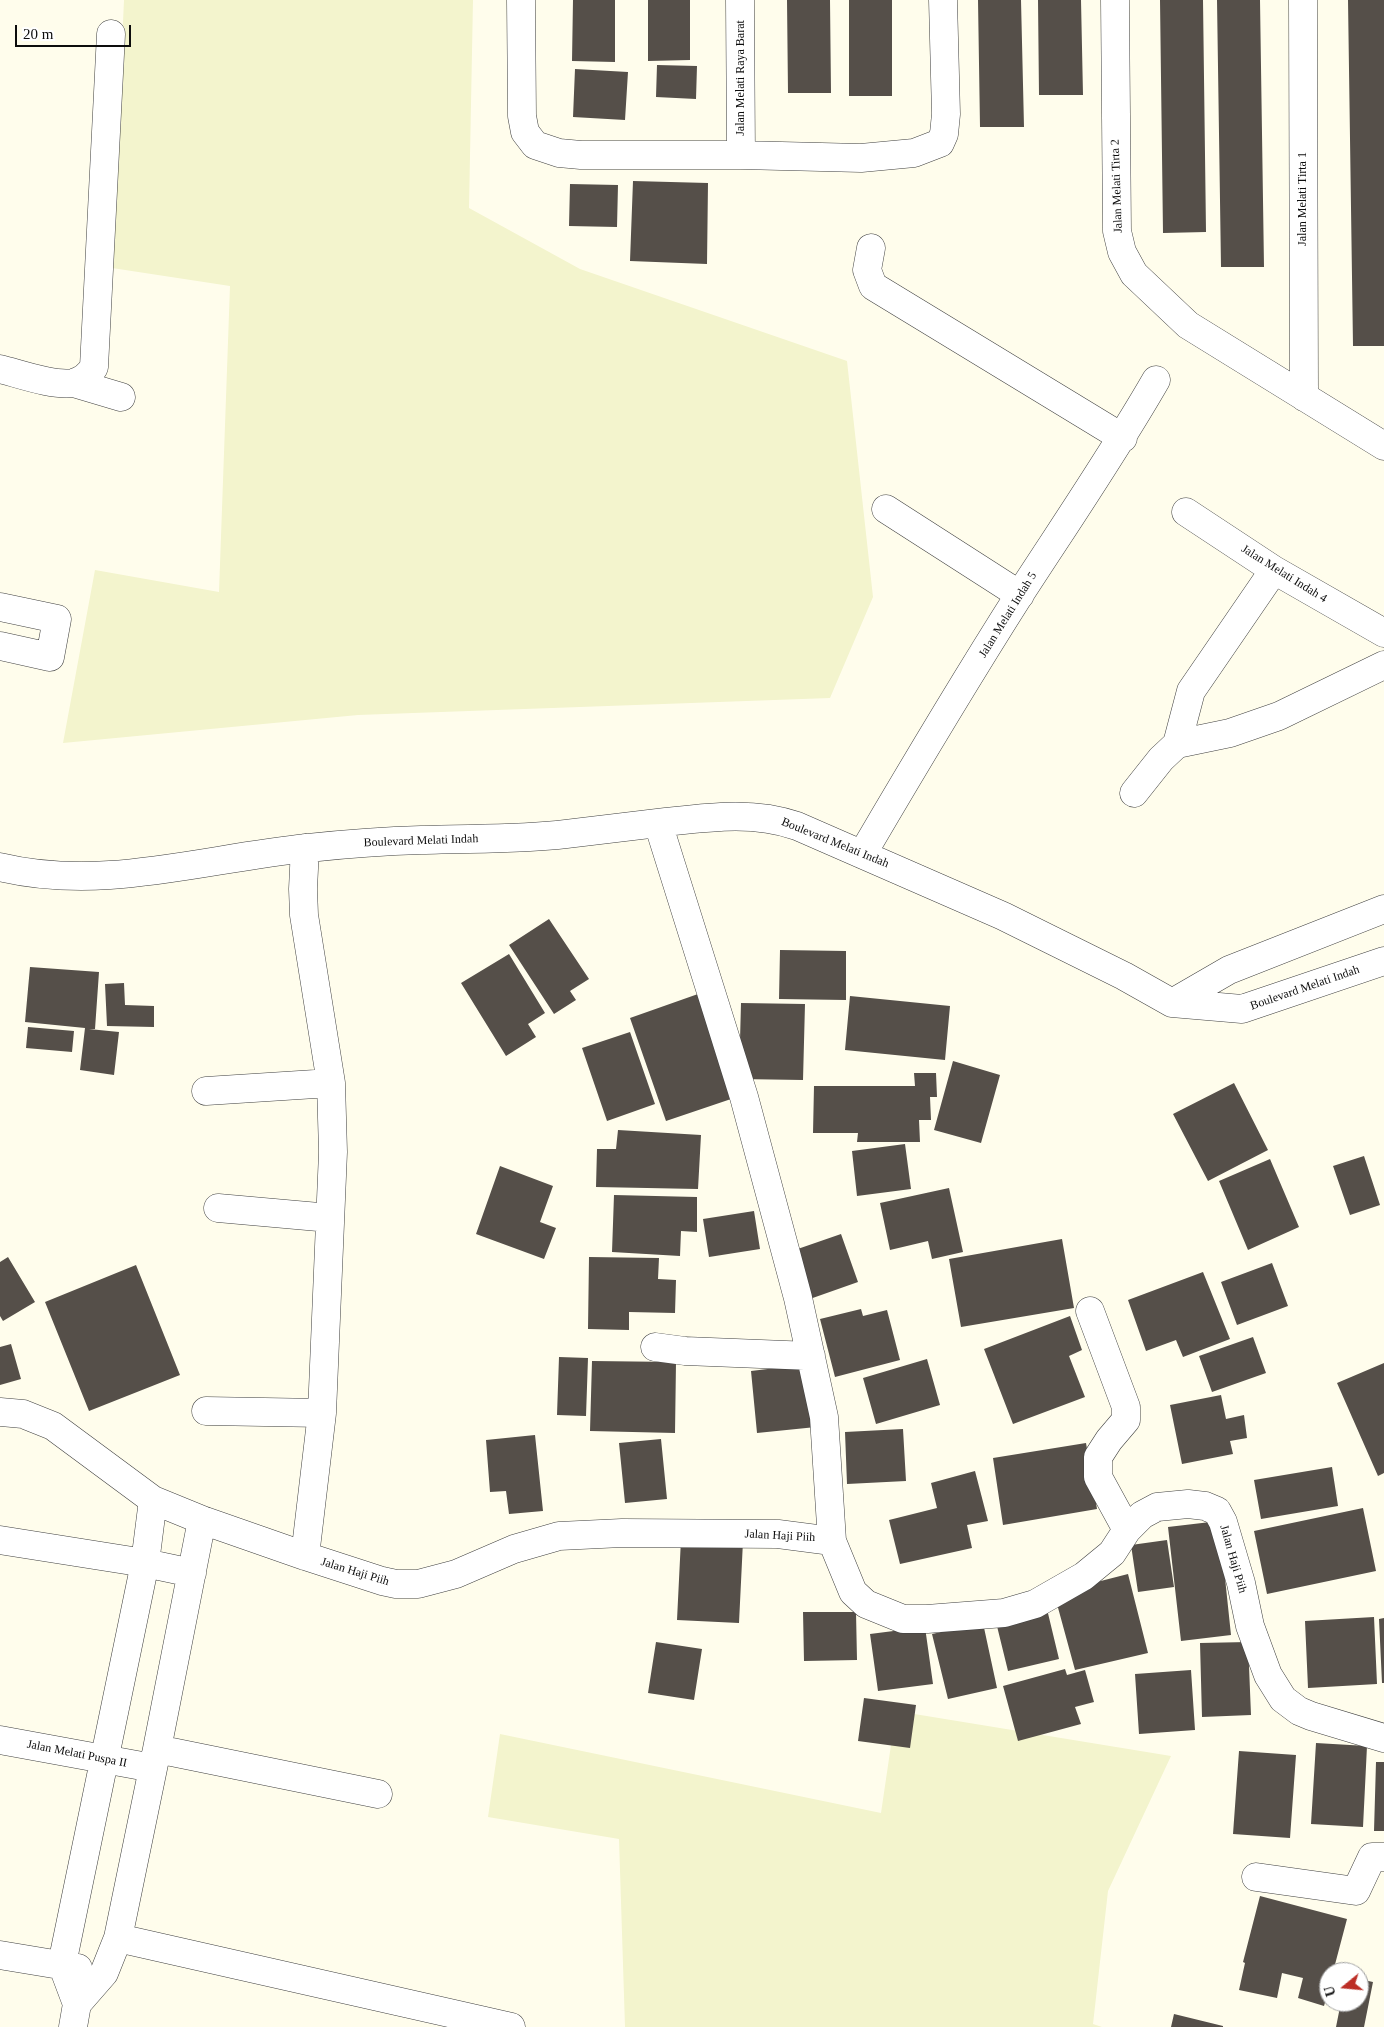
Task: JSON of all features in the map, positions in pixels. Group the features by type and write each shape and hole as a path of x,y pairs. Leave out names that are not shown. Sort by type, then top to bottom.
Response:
{"street":[{"path":"521,0 522,116 525,132 535,145 559,153 581,155 741,155 861,158 914,153 940,143 944,134 946,114 943,0"},
{"name":"Jalan Melati Raya Barat","path":"740,0 741,155"},
{"name":"Jalan Melati Tirta 2","path":"1115,0 1117,232 1122,252 1134,274 1188,325 1384,446"},
{"name":"Jalan Melati Tirta 1","path":"1303,0 1304,398"},
{"path":"74,383 90,374 94,367 111,34"},
{"path":"871,248 867,270 874,286 1123,438"},
{"path":"0,369 58,383 74,383 121,397"},
{"name":"Jalan Melati Indah 5","path":"862,853 939,724 1020,595 1123,438 1156,380"},
{"path":"886,509 1020,595"},
{"name":"Jalan Melati Indah 4","path":"1186,512 1274,570 1384,633"},
{"path":"1177,744 1190,691 1274,570"},
{"path":"0,607 57,619 50,657 0,646"},
{"path":"1134,793 1161,759 1177,744 1230,733 1279,716 1384,665"},
{"name":"Boulevard Melati Indah","path":"0,867 65,877 160,871 305,848 421,840 548,836 658,823 760,816 778,819 797,826 1003,916 1124,976 1172,1003 1242,1009 1384,961"},
{"path":"658,823 744,1097 811,1356 824,1417 832,1541"},
{"path":"305,848 302,889 304,915 331,1083 333,1152 322,1413 305,1556"},
{"path":"1172,1003 1229,970 1384,909"},
{"path":"206,1091 331,1083"},
{"path":"218,1208 330,1218"},
{"path":"1090,1311 1126,1407 1126,1420 1098,1457 1098,1477 1127,1530"},
{"path":"655,1347 685,1351 811,1356"},
{"path":"206,1411 322,1413"},
{"name":"Jalan Haji Piih","path":"0,1412 23,1414 54,1426 153,1500 202,1520 305,1556 382,1581 406,1585 418,1584 456,1574 514,1549 559,1536 622,1533 778,1534 832,1541 853,1592 866,1604 903,1619 1004,1613 1035,1604 1084,1576 1112,1553 1127,1530 1142,1515 1157,1507 1188,1504 1204,1506 1217,1511 1223,1522 1241,1583 1250,1626 1268,1675 1283,1698 1299,1711 1311,1716 1384,1738"},
{"path":"75,2016 62,1964 145,1563 153,1500"},
{"path":"75,2016 104,1973 118,1938 202,1520"},
{"path":"0,1540 145,1563 192,1573"},
{"name":"Jalan Melati Puspa II","path":"0,1740 105,1760 155,1758 378,1794"},
{"path":"1256,1876 1356,1891 1372,1857 1384,1857"},
{"path":"118,1938 511,2027"},
{"path":"0,1955 62,1964 104,1973"}],"green space":[{"path":"124,0 473,0 469,208 580,269 847,361 873,597 830,698 358,715 63,743 95,570 219,592 230,286 112,268"},
{"path":"896,1711 1171,1756 1108,1891 1093,2024 1102,2027 625,2027 619,1839 488,1817 500,1734 881,1813"}],"building":[{"path":"573,0 615,0 615,62 572,61"},
{"path":"648,0 690,0 690,60 648,61"},
{"path":"787,0 830,0 831,93 788,93"},
{"path":"849,0 892,0 892,96 849,96"},
{"path":"978,0 1021,0 1024,127 980,127"},
{"path":"1038,0 1081,0 1083,95 1039,95"},
{"path":"1160,0 1203,0 1206,232 1163,233"},
{"path":"1217,0 1260,0 1264,267 1221,267"},
{"path":"1348,0 1384,0 1384,346 1353,346"},
{"path":"657,65 697,66 696,99 656,97"},
{"path":"575,69 628,72 625,120 573,117"},
{"path":"633,181 708,183 707,264 630,261"},
{"path":"570,184 618,185 617,227 569,226"},
{"path":"549,919 589,979 570,991 576,1000 554,1014 509,945"},
{"path":"780,950 846,951 846,1000 779,999"},
{"path":"509,954 545,1013 528,1024 536,1037 506,1056 461,983"},
{"path":"30,967 99,972 95,1029 89,1029 119,1032 114,1075 80,1070 85,1028 25,1022"},
{"path":"124,983 125,1005 154,1006 154,1027 107,1026 105,984"},
{"path":"698,994 734,1098 666,1121 630,1018"},
{"path":"850,996 950,1006 945,1060 845,1050"},
{"path":"741,1003 805,1004 803,1080 739,1079"},
{"path":"28,1027 74,1031 72,1052 26,1048"},
{"path":"630,1032 655,1104 607,1121 582,1048"},
{"path":"953,1061 1000,1075 981,1143 934,1130"},
{"path":"914,1073 936,1073 937,1097 930,1097 931,1120 919,1120 920,1142 857,1142 858,1133 813,1133 814,1086 915,1086"},
{"path":"1234,1083 1268,1150 1208,1181 1173,1114"},
{"path":"618,1130 701,1135 698,1189 596,1187 597,1149 616,1149"},
{"path":"905,1144 911,1189 857,1196 852,1151"},
{"path":"1364,1156 1380,1205 1350,1215 1333,1166"},
{"path":"1270,1159 1299,1227 1248,1250 1219,1181"},
{"path":"500,1166 553,1186 540,1222 556,1228 544,1259 476,1234"},
{"path":"949,1188 963,1252 932,1259 928,1241 890,1250 880,1203"},
{"path":"614,1195 697,1197 697,1232 681,1231 680,1256 612,1252"},
{"path":"754,1211 760,1249 709,1257 703,1219"},
{"path":"841,1234 858,1282 807,1300 789,1252"},
{"path":"1062,1239 1074,1308 961,1327 949,1259"},
{"path":"8,1257 35,1302 3,1321 0,1316 0,1262"},
{"path":"589,1257 659,1258 658,1279 676,1280 675,1313 629,1312 629,1330 588,1329"},
{"path":"1272,1263 1288,1306 1237,1325 1221,1282"},
{"path":"136,1265 180,1375 89,1411 45,1302"},
{"path":"1203,1272 1230,1339 1183,1357 1176,1340 1146,1351 1128,1300"},
{"path":"861,1309 863,1316 887,1310 900,1360 835,1377 820,1319"},
{"path":"1070,1316 1082,1350 1069,1356 1085,1397 1013,1424 984,1349"},
{"path":"1253,1337 1266,1373 1212,1392 1199,1356"},
{"path":"11,1344 21,1379 0,1385 0,1347"},
{"path":"559,1357 588,1358 586,1416 557,1415"},
{"path":"927,1359 940,1405 876,1424 863,1378"},
{"path":"592,1361 676,1362 675,1433 590,1431"},
{"path":"1384,1363 1384,1473 1378,1476 1337,1383"},
{"path":"809,1364 816,1427 757,1433 751,1371"},
{"path":"1221,1395 1226,1419 1244,1415 1247,1438 1230,1441 1233,1454 1182,1464 1170,1405"},
{"path":"903,1429 906,1481 847,1484 845,1432"},
{"path":"535,1435 543,1511 509,1514 506,1491 490,1492 486,1440"},
{"path":"661,1439 667,1499 625,1503 619,1443"},
{"path":"1086,1443 1097,1509 1003,1525 993,1458"},
{"path":"1332,1467 1338,1506 1261,1519 1254,1480"},
{"path":"975,1471 988,1521 967,1525 972,1548 900,1564 889,1520 937,1508 931,1483"},
{"path":"1363,1508 1376,1571 1267,1594 1254,1531"},
{"path":"1219,1521 1231,1635 1181,1641 1168,1527"},
{"path":"681,1539 743,1541 739,1623 677,1620"},
{"path":"1167,1540 1174,1587 1138,1592 1131,1545"},
{"path":"1128,1574 1148,1653 1075,1670 1054,1593"},
{"path":"1046,1605 1059,1659 1008,1671 995,1618"},
{"path":"803,1612 856,1612 857,1660 804,1661"},
{"path":"1374,1617 1377,1684 1308,1688 1305,1621"},
{"path":"1384,1618 1384,1683 1382,1683 1379,1619"},
{"path":"983,1623 997,1688 948,1699 932,1634"},
{"path":"925,1627 933,1684 878,1691 870,1634"},
{"path":"656,1642 702,1649 694,1700 648,1693"},
{"path":"1248,1642 1251,1715 1202,1717 1200,1643"},
{"path":"1065,1669 1067,1675 1085,1670 1094,1702 1075,1707 1081,1724 1018,1741 1003,1686"},
{"path":"1191,1670 1195,1730 1139,1734 1135,1674"},
{"path":"864,1698 916,1705 910,1748 858,1741"},
{"path":"1316,1743 1367,1746 1363,1827 1311,1824"},
{"path":"1239,1751 1296,1755 1290,1838 1233,1834"},
{"path":"1376,1762 1384,1762 1384,1831 1374,1831"},
{"path":"1260,1896 1347,1919 1336,1962 1319,1962 1319,2004 1298,1998 1303,1978 1282,1973 1277,1998 1239,1990 1245,1963 1243,1962"},
{"path":"1369,1981 1373,1982 1369,2002"},
{"path":"1339,2012 1367,2012 1364,2027 1336,2027"},
{"path":"1174,2014 1223,2026 1223,2027 1171,2027"}]}
